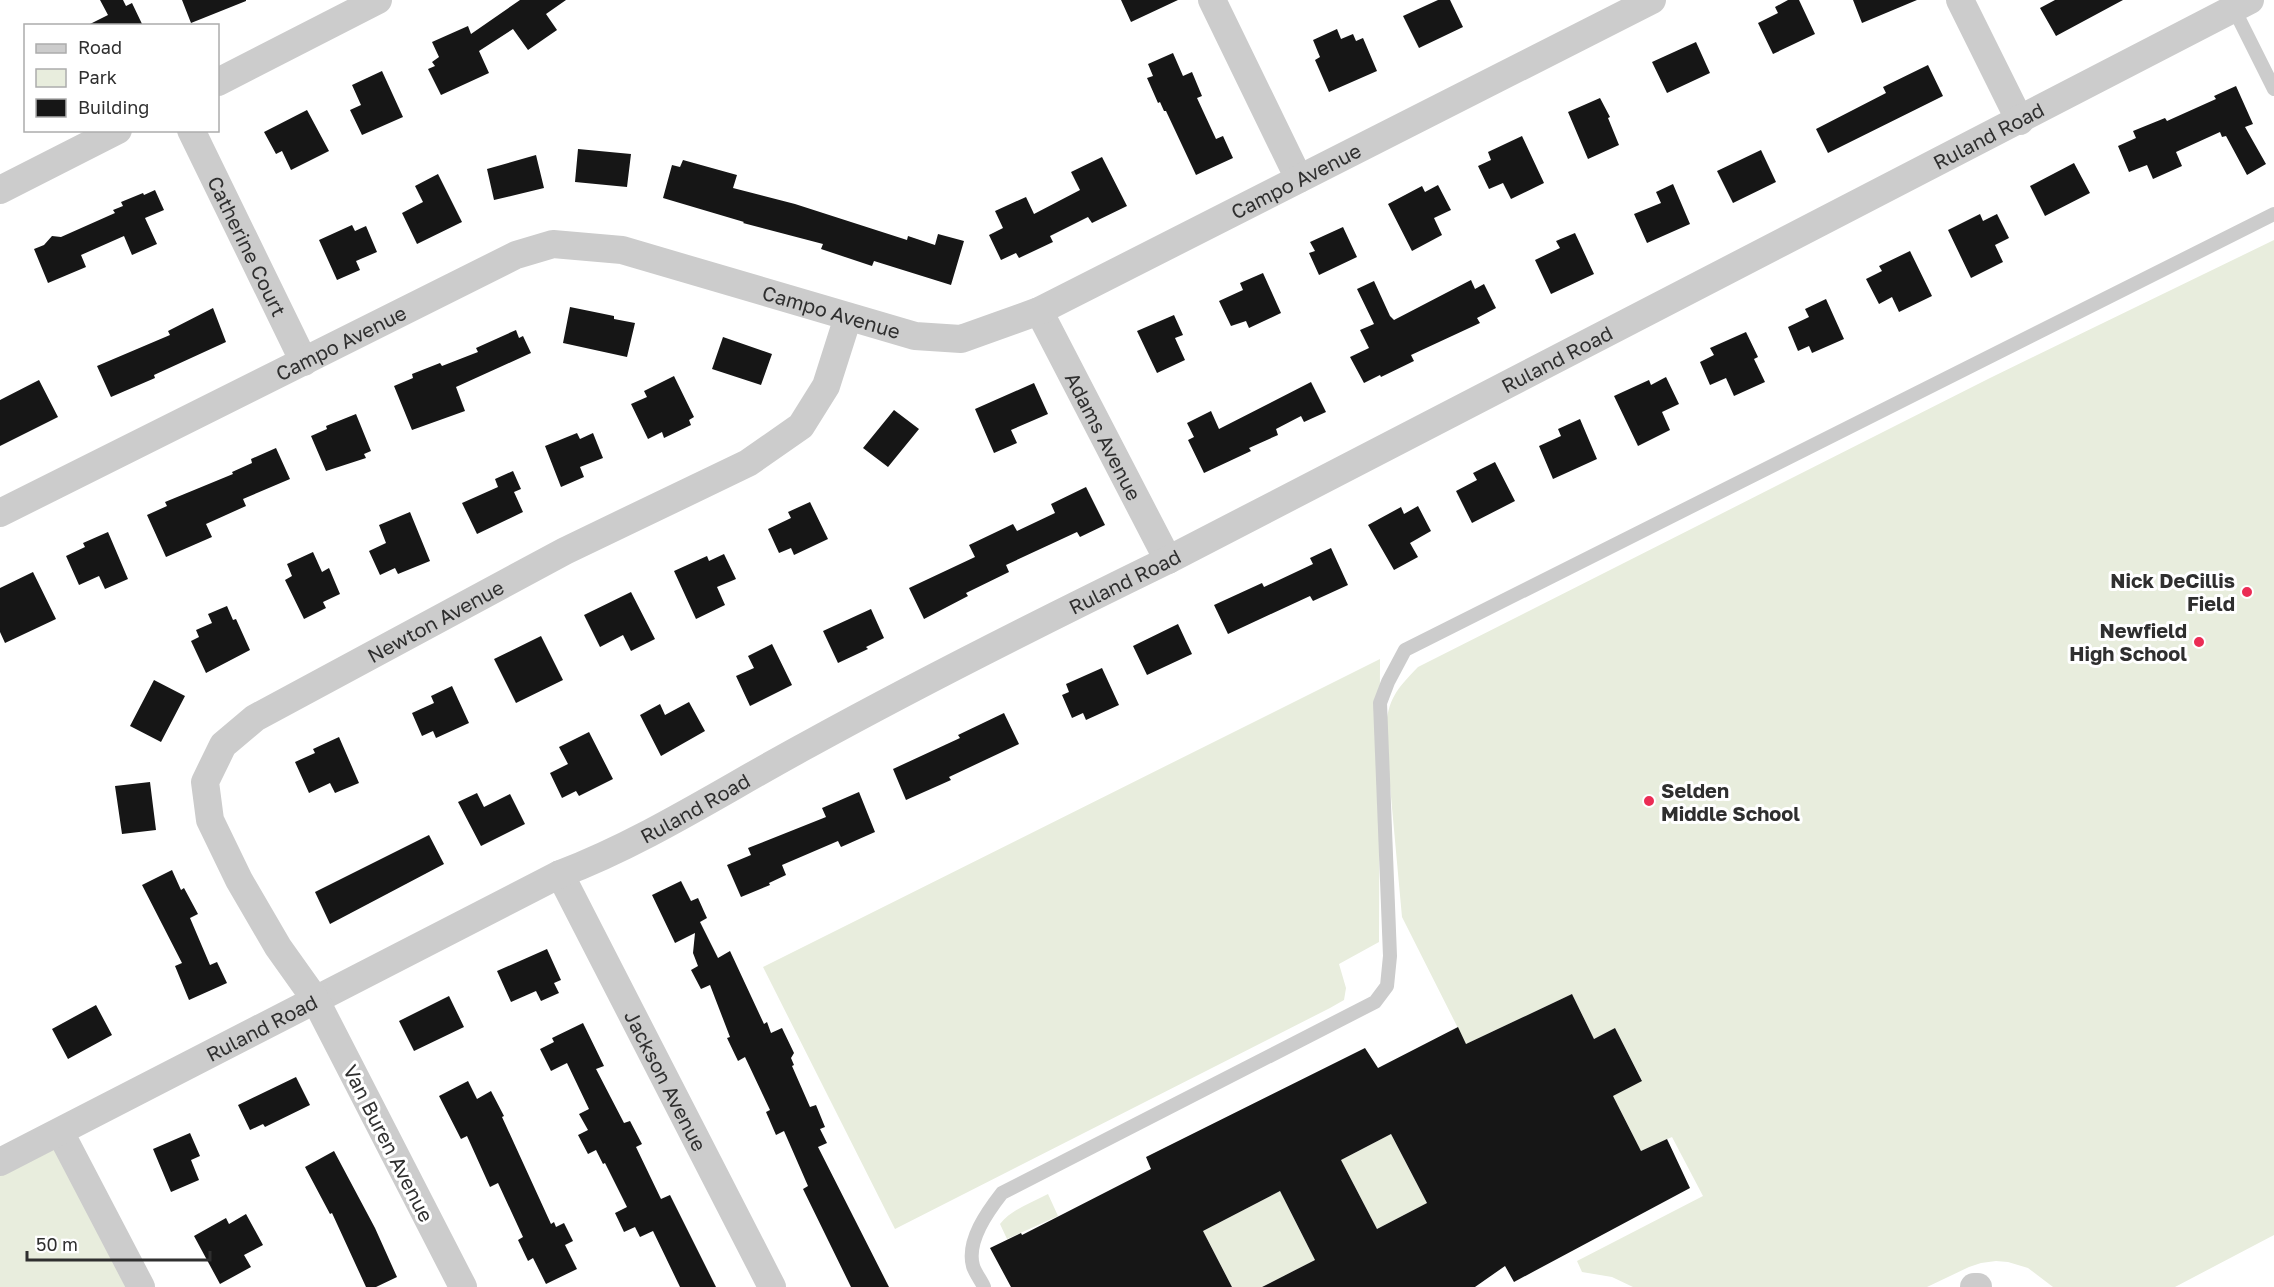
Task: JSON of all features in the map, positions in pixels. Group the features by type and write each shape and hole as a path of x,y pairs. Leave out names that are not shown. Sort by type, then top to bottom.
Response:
{"street":[{"path":"219,81 378,0"},
{"path":"1212,0 1299,179"},
{"name":"Campo Avenue","path":"0,513 516,255 553,244 622,250 915,336 960,339 1039,311 1652,0"},
{"path":"1960,0 2020,121"},
{"name":"Ruland Road","path":"0,1162 560,874 601,859 808,744 996,644 1168,560 2020,121 2242,4"},
{"path":"0,190 114,132"},
{"name":"Catherine Court","path":"191,132 304,362"},
{"name":"Adams Avenue","path":"1039,311 1168,560"},
{"name":"Newton Avenue","path":"315,999 273,938 239,880 210,820 205,782 222,745 255,718 565,551 748,463 801,426 826,386 848,316"},
{"name":"Jackson Avenue","path":"560,874 772,1287"},
{"name":"Van Buren Avenue","path":"315,999 463,1287"},
{"path":"60,1132 141,1287"}],"lane":[{"path":"2242,4 2274,89"},
{"path":"984,1287 972,1264 974,1240 983,1217 1002,1193 1375,1002 1387,986 1390,956 1380,703 1405,650 2274,214"}],"green space":[{"name":"Selden Middle School","path":"2274,240 2274,1235 2175,1287 2053,1287 2028,1268 1996,1261 1969,1267 1927,1287 1633,1287 1612,1277 1582,1272 1577,1261 1703,1196 1672,1137 1641,1151 1613,1096 1642,1080 1615,1029 1594,1039 1572,994 1466,1044 1402,917 1385,731 1394,696 1418,667 1990,378"},
{"path":"1380,659 1379,942 1339,964 1346,988 1344,1000 895,1229 763,967"},
{"path":"60,1132 141,1287 0,1287 0,1162"},
{"path":"1391,1134 1427,1203 1377,1229 1341,1160"},
{"path":"1280,1191 1315,1260 1262,1287 1232,1287 1203,1231"},
{"path":"1048,1194 1058,1216 1007,1239 1000,1224 1016,1210"}],"building":[{"path":"100,0 123,0 126,6 132,3 142,24 90,24 108,15"},
{"path":"182,0 246,0 246,1 191,23"},
{"path":"520,0 566,0 546,14 557,30 528,50 513,29 479,51 489,73 441,95 428,69 435,66 432,62 439,57 432,42 468,26 471,34"},
{"path":"1121,0 1178,0 1131,22"},
{"path":"1438,0 1450,0 1463,27 1419,48 1403,16"},
{"path":"1788,0 1799,0 1815,34 1773,54 1758,23 1778,13 1775,7"},
{"path":"1853,0 1917,0 1862,23"},
{"path":"2055,0 2123,0 2056,36 2040,8"},
{"path":"1337,29 1341,39 1353,34 1356,41 1363,38 1377,71 1329,92 1315,60 1320,57 1313,40"},
{"path":"1696,42 1710,73 1667,93 1652,62"},
{"path":"1173,53 1183,76 1192,72 1202,96 1197,98 1216,139 1223,136 1233,158 1196,175 1166,111 1160,102 1158,103 1147,78 1153,76 1148,64"},
{"path":"1928,65 1943,96 1828,153 1816,129 1886,93 1883,87"},
{"path":"382,71 403,117 362,135 350,110 361,105 352,85"},
{"path":"2236,86 2253,124 2245,127 2266,164 2247,175 2226,136 2222,137 2220,132 2176,152 2182,166 2153,179 2147,165 2129,172 2118,146 2136,138 2133,131 2165,118 2167,121 2216,99 2214,96"},
{"path":"1600,98 1610,117 1608,118 1619,145 1588,159 1568,112"},
{"path":"307,110 329,151 291,170 282,151 276,154 264,132"},
{"path":"1522,136 1544,183 1511,199 1503,183 1489,189 1478,166 1491,160 1488,152"},
{"path":"578,149 631,154 627,187 575,182"},
{"path":"1761,150 1776,182 1733,203 1717,171"},
{"path":"536,155 544,188 494,200 487,169"},
{"path":"1102,157 1127,206 1092,223 1088,217 1050,236 1053,242 1019,258 1016,253 1001,260 989,235 1003,228 995,211 1026,197 1034,214 1080,190 1071,172"},
{"path":"683,160 737,175 733,188 795,204 907,240 908,236 935,245 938,234 964,241 951,285 874,261 872,266 821,249 823,244 743,223 663,198 672,165 680,167"},
{"path":"2074,163 2090,193 2045,216 2030,186"},
{"path":"438,174 462,222 417,244 402,213 423,202 415,186"},
{"path":"1673,184 1690,224 1647,243 1634,214 1661,203 1656,192"},
{"path":"1438,185 1451,210 1434,218 1442,235 1412,251 1388,204 1422,186 1425,192"},
{"path":"155,190 164,210 145,218 157,244 132,255 124,236 81,255 86,267 48,283 34,249 44,245 52,236 61,237 115,213 113,210 123,206 121,202"},
{"path":"1980,214 1983,221 1997,214 2009,238 1995,245 2003,262 1971,278 1948,230"},
{"path":"352,225 355,231 366,226 377,252 356,261 360,270 337,280 319,240"},
{"path":"1343,227 1357,257 1319,275 1309,253 1315,251 1310,242"},
{"path":"1575,233 1594,274 1551,294 1535,260 1560,248 1556,241"},
{"path":"1910,251 1932,296 1899,312 1892,297 1879,304 1866,279 1882,271 1879,266"},
{"path":"1263,273 1281,313 1249,328 1246,321 1231,326 1219,301 1243,290 1240,283"},
{"path":"1471,280 1475,289 1484,284 1496,308 1477,318 1480,323 1411,355 1414,361 1364,383 1350,357 1369,348 1360,330 1374,324 1357,289 1374,281 1394,320"},
{"path":"1826,299 1844,339 1812,353 1809,346 1798,351 1788,327 1809,317 1805,309"},
{"path":"570,307 635,323 627,357 563,343"},
{"path":"213,308 226,342 154,375 155,378 111,397 97,366 170,335 168,331"},
{"path":"1174,315 1183,335 1175,338 1185,360 1157,373 1137,331"},
{"path":"516,330 519,338 523,336 531,353 456,387 465,411 412,430 394,386 413,378 412,374 440,363 442,366 478,352 476,348"},
{"path":"1746,332 1758,357 1754,359 1765,382 1734,396 1726,378 1710,385 1700,362 1714,355 1710,348"},
{"path":"723,337 772,354 761,385 712,369"},
{"path":"674,376 694,417 689,420 691,425 664,438 662,432 648,439 631,404 647,397 644,391"},
{"path":"1666,377 1679,404 1662,412 1670,430 1638,446 1614,396 1649,380 1651,385"},
{"path":"39,380 58,417 0,446 0,400"},
{"path":"1311,382 1326,412 1304,422 1301,416 1276,429 1278,435 1249,448 1251,451 1204,473 1188,440 1194,437 1187,423 1211,411 1219,429"},
{"path":"1034,383 1048,414 1011,430 1017,443 994,453 975,409"},
{"path":"894,410 919,429 888,467 863,448"},
{"path":"356,414 371,451 364,454 366,458 326,471 311,436 327,429 326,426"},
{"path":"1580,419 1597,459 1553,479 1539,446 1561,436 1558,429"},
{"path":"577,433 580,439 593,433 603,458 580,467 584,477 561,487 545,446"},
{"path":"276,448 290,479 243,499 246,506 206,524 212,537 166,557 147,515 167,506 165,502 233,474 232,472 252,463 251,459"},
{"path":"1495,462 1515,501 1472,523 1456,491 1477,480 1473,473"},
{"path":"513,471 521,489 514,492 523,512 477,534 462,503 498,487 495,479"},
{"path":"1086,487 1105,525 1080,537 1077,532 1006,565 1009,572 966,593 968,596 924,619 909,588 975,557 969,545 1013,524 1017,531 1055,513 1051,504"},
{"path":"810,502 828,539 794,555 791,548 779,553 768,529 791,518 788,512"},
{"path":"1418,506 1431,531 1410,543 1418,557 1394,570 1368,525 1401,507 1404,514"},
{"path":"410,512 430,561 398,574 395,568 380,575 369,551 386,543 379,525"},
{"path":"108,532 128,579 105,589 99,576 79,585 66,556 85,547 83,543"},
{"path":"1331,548 1348,585 1313,601 1310,596 1228,634 1214,605 1262,583 1264,587 1313,564 1310,558"},
{"path":"313,552 322,572 329,568 340,594 323,602 326,608 304,619 285,580 292,576 287,564"},
{"path":"724,554 736,579 717,587 725,605 696,619 674,571 707,556 709,561"},
{"path":"33,572 56,619 5,643 0,632 0,588"},
{"path":"631,592 655,639 631,651 623,635 600,647 584,615"},
{"path":"227,606 233,620 236,619 250,650 206,673 191,641 199,637 196,630 212,623 208,614"},
{"path":"871,609 884,638 866,647 868,649 838,663 823,631"},
{"path":"1178,624 1192,654 1147,675 1133,646"},
{"path":"541,636 563,680 516,703 494,659"},
{"path":"772,644 792,685 750,706 736,676 754,668 748,656"},
{"path":"1102,668 1119,705 1086,720 1083,713 1072,718 1062,695 1069,692 1066,684"},
{"path":"154,680 185,696 161,742 130,726"},
{"path":"452,686 469,723 436,738 433,731 422,736 412,713 434,703 431,696"},
{"path":"689,702 705,731 661,756 640,715 660,704 665,715"},
{"path":"1004,713 1019,744 949,777 951,780 906,800 893,769 960,738 958,735"},
{"path":"589,732 613,779 579,796 576,791 562,798 550,773 568,764 559,747"},
{"path":"339,737 359,783 335,793 330,783 309,793 295,762 315,753 313,749"},
{"path":"150,782 156,830 122,834 115,786"},
{"path":"859,792 875,832 841,847 838,841 782,865 786,875 769,883 770,885 741,897 727,865 751,855 748,848 826,817 822,808"},
{"path":"477,793 484,807 510,794 525,824 481,846 458,802"},
{"path":"429,835 444,864 330,924 315,892"},
{"path":"172,870 181,890 184,888 198,914 190,918 210,965 217,962 227,983 189,1000 175,966 182,963 142,885"},
{"path":"681,881 691,901 698,898 707,918 700,922 718,958 730,951 764,1024 767,1022 771,1033 782,1028 794,1053 791,1058 794,1065 792,1066 810,1107 816,1105 825,1127 820,1129 827,1143 818,1147 889,1287 851,1287 803,1189 808,1186 784,1131 776,1135 766,1112 770,1110 745,1057 738,1061 727,1038 730,1037 710,985 701,989 691,970 698,966 693,953 695,933 675,943 652,895"},
{"path":"547,949 561,980 554,983 559,993 541,1001 536,991 511,1002 497,971"},
{"path":"1572,994 1594,1039 1615,1028 1642,1081 1613,1096 1641,1151 1667,1139 1690,1188 1514,1282 1505,1266 1475,1287 1262,1287 1315,1260 1280,1191 1203,1231 1232,1287 1011,1287 990,1248 1021,1233 1022,1235 1151,1169 1146,1157 1365,1048 1378,1068 1458,1027 1466,1044","holes":["1391,1134 1427,1203 1377,1229 1341,1160"]},
{"path":"449,996 464,1027 414,1051 399,1021"},
{"path":"96,1005 112,1035 68,1059 52,1029"},
{"path":"583,1023 604,1066 596,1069 624,1123 630,1121 642,1144 636,1147 661,1199 670,1195 716,1287 680,1287 653,1231 640,1237 635,1227 624,1232 615,1213 627,1207 605,1163 603,1164 596,1150 588,1154 578,1135 588,1130 579,1114 589,1109 567,1063 551,1071 540,1049 554,1042 552,1038"},
{"path":"296,1077 310,1105 265,1127 263,1124 250,1130 238,1105"},
{"path":"468,1081 477,1099 491,1091 551,1224 554,1222 556,1227 564,1223 573,1241 565,1245 577,1269 546,1284 533,1258 528,1261 518,1240 523,1237 498,1183 490,1187 467,1136 461,1139 439,1096"},
{"path":"190,1133 200,1156 191,1160 199,1180 171,1192 153,1149"},
{"path":"334,1151 375,1228 397,1277 376,1287 366,1287 332,1213 330,1214 305,1167"},
{"path":"246,1214 263,1245 244,1255 251,1267 220,1284 194,1236 226,1218 229,1224"}],"place":[{"name":"Nick DeCillis Field","path":"2247,592"},
{"name":"Newfield High School","path":"2199,642"},
{"name":"Selden Middle School","path":"1649,801"}]}
